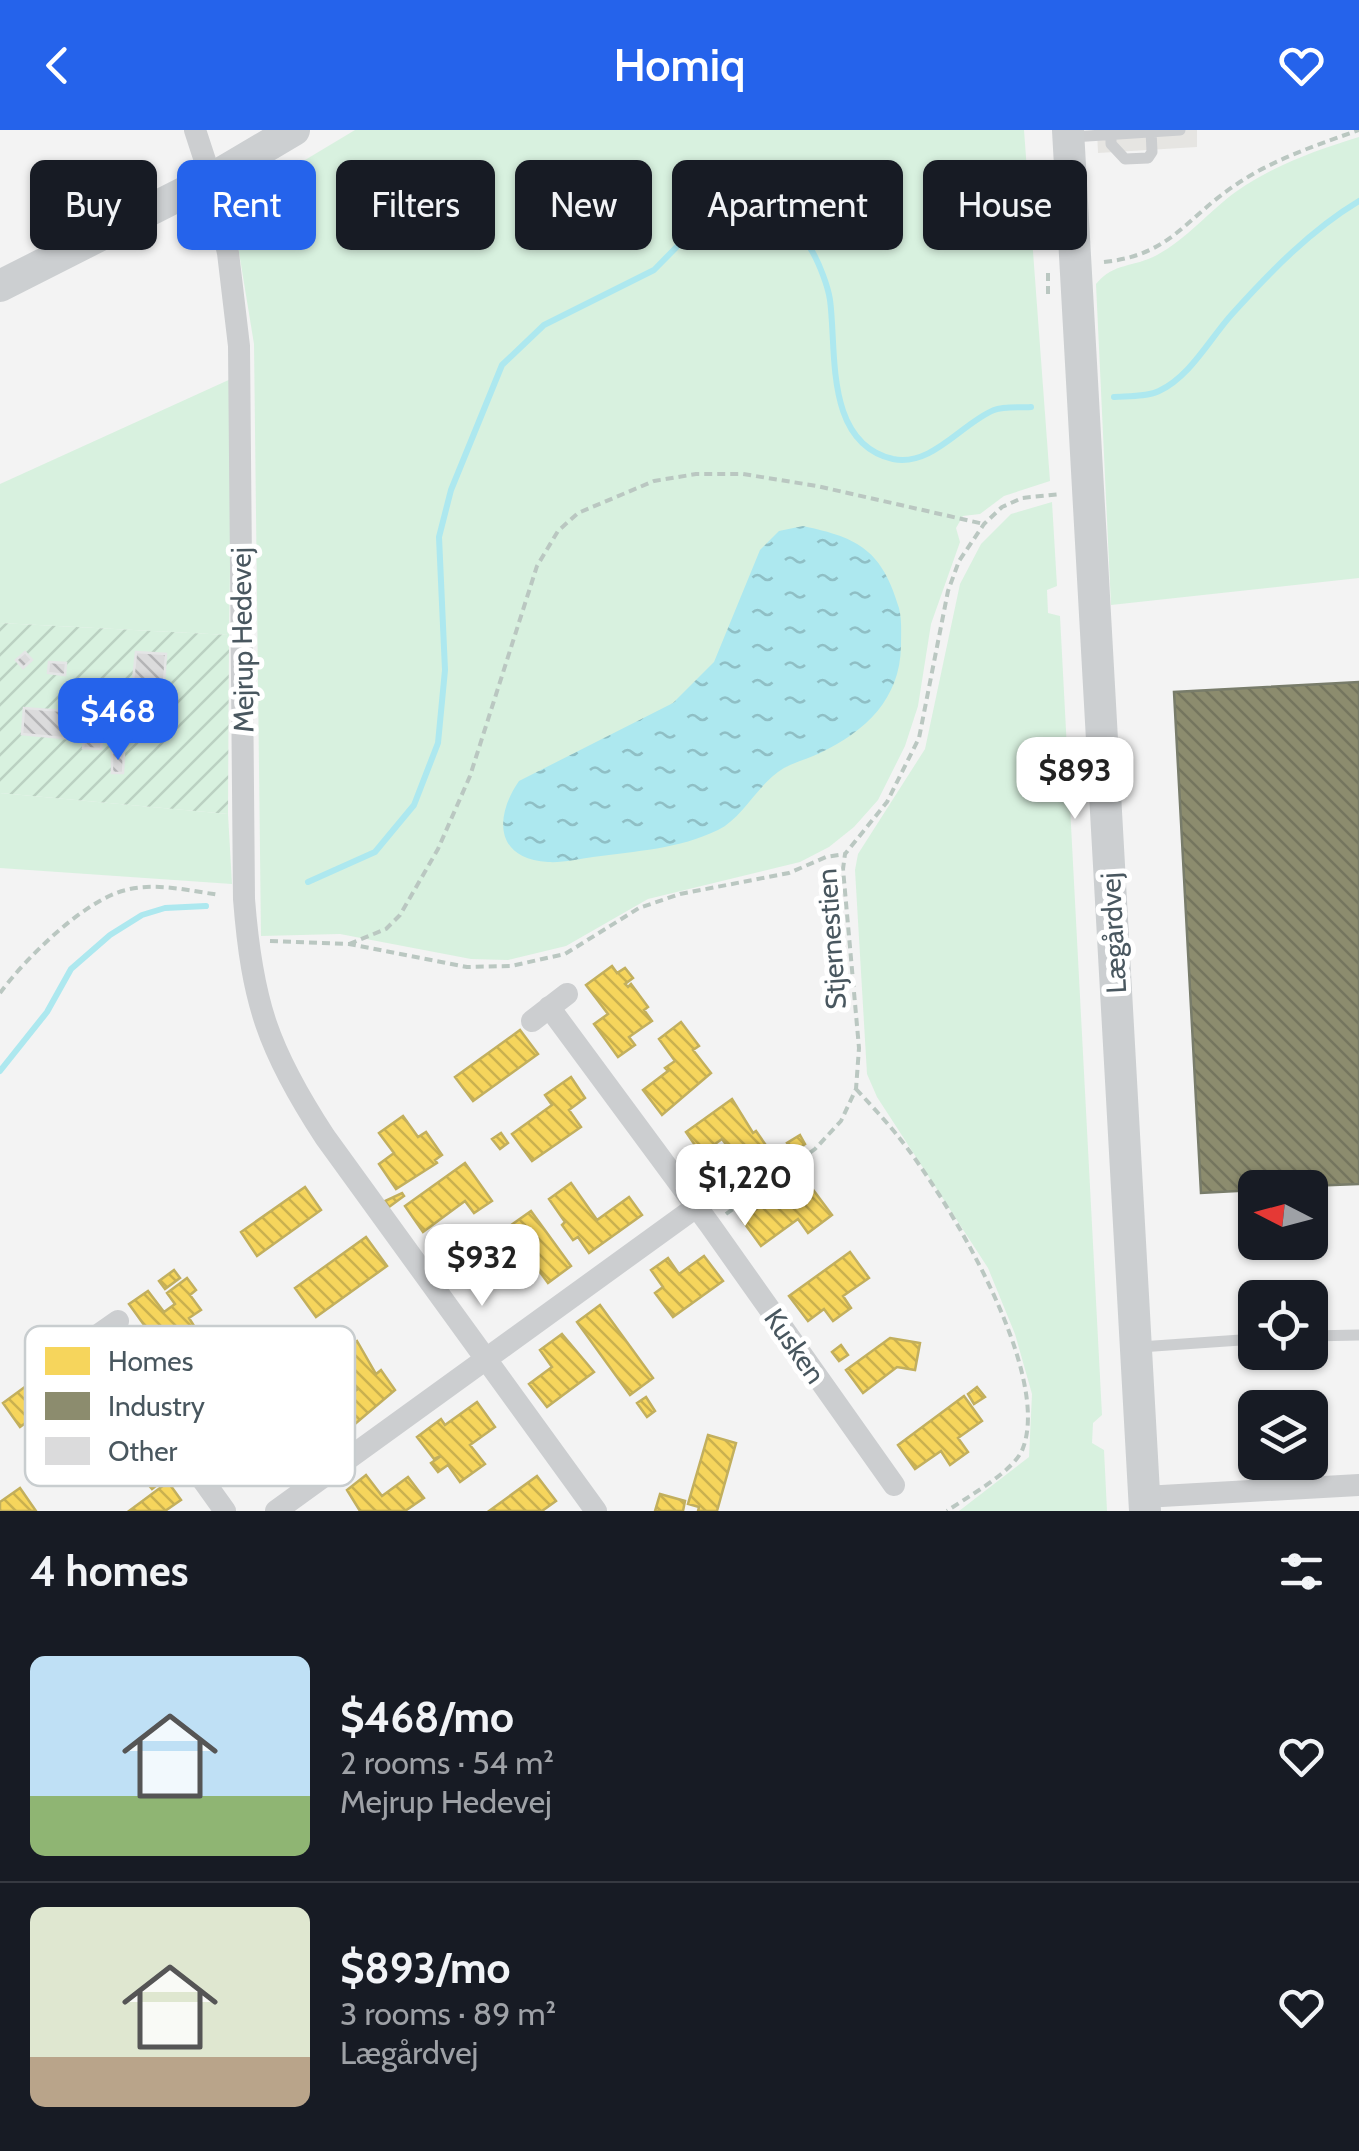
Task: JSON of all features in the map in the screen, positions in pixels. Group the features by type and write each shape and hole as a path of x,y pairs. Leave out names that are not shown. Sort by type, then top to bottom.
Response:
{"street":[{"name":"Mejrup Hedevej","path":"194,130 204,160"},
{"path":"243,160 294,130"},
{"name":"Lægårdvej","path":"1068,134 1145,1504 1359,1485"},
{"path":"0,286 177,196"},
{"name":"Mejrup Hedevej","path":"227,250 239,346 244,898 250,968 266,1030 290,1083 486,1359"},
{"name":"Kusken","path":"550,1007 894,1485"},
{"path":"355,1454 486,1359 703,1216"},
{"path":"111,1326 118,1321"},
{"path":"486,1359 596,1511"},
{"path":"208,1486 226,1511"},
{"path":"276,1511 311,1486"}],"lane":[{"path":"1068,134 1180,130"},
{"path":"1110,134 1112,144 1125,159 1148,158 1152,152 1151,131"},
{"path":"1328,1335 1359,1334"},
{"path":"1136,1348 1238,1340"}],"path":[{"path":"349,944 386,929 400,915 438,849 470,776 537,566 558,531 578,513 654,482 696,474 743,474 817,486 984,524"},
{"name":"Stjernestien","path":"703,1216 816,1149 840,1121 856,1088 858,1048 845,854 887,802 919,738 948,592 960,562 984,524 1002,507 1022,498 1062,494"},
{"path":"248,940 349,944 467,967 511,966 565,954 639,908 680,894 789,874 826,857 845,854"},
{"path":"0,994 48,941 90,909 124,890 154,887 244,898"},
{"path":"856,1088 899,1137 954,1218 998,1302 1020,1368 1028,1412 1024,1448 1014,1463 946,1511"}],"shaded area":[{"path":"1097,130 1197,130 1197,147 1098,153"}],"green space":[{"path":"355,130 1024,130 1026,160 923,160 923,250 1033,250 1050,481 1004,496 980,514 963,516 956,528 960,542 931,624 918,706 905,746 878,800 829,847 800,862 648,899 566,946 508,960 471,959 340,934 261,936 254,344 239,250 316,250 316,160 305,160"},
{"path":"1359,137 1359,578 1111,605 1096,284 1110,272 1168,248 1227,199 1266,173"},
{"path":"233,378 229,635 0,623 0,484"},
{"path":"1052,502 1057,586 1047,590 1048,613 1060,616 1102,1415 1093,1423 1092,1443 1104,1450 1107,1511 959,1511 1029,1457 1032,1394 1015,1334 988,1268 877,1097 867,1074 855,870 858,854 925,749 960,584 981,544 1011,514"},
{"path":"0,623 229,635 228,814 0,793"},
{"path":"0,793 228,814 232,884 0,868"}],"water":[{"path":"803,526 840,536 866,550 885,573 899,608 899,665 887,697 866,723 837,744 775,774 736,817 703,836 657,848 559,862 531,859 509,845 503,822 519,781 673,703 714,662 760,550 779,531"}],"building: Homes":[{"path":"612,966 617,973 625,968 633,978 625,984 631,984 648,1007 644,1010 652,1021 629,1037 635,1045 618,1057 594,1024 608,1014 586,985"},
{"path":"681,1022 699,1046 693,1050 711,1073 662,1115 643,1090 675,1061 659,1039"},
{"path":"520,1030 538,1054 473,1101 455,1077"},
{"path":"571,1077 585,1098 569,1110 581,1127 532,1161 512,1134 552,1105 545,1095"},
{"path":"732,1099 753,1133 756,1131 772,1154 743,1175 722,1139 701,1154 686,1132"},
{"path":"403,1116 418,1137 426,1132 442,1155 435,1160 437,1163 396,1189 379,1164 394,1153 379,1133"},
{"path":"501,1133 508,1143 500,1149 492,1139"},
{"path":"800,1135 805,1144 793,1152 787,1143"},
{"path":"465,1163 492,1201 474,1213 465,1201 423,1232 405,1206"},
{"path":"701,1164 709,1174 696,1184 688,1174"},
{"path":"802,1175 832,1215 808,1233 798,1219 761,1246 742,1220"},
{"path":"571,1183 597,1220 629,1197 642,1215 589,1253 578,1237 573,1240 549,1199"},
{"path":"305,1187 321,1210 257,1256 241,1232"},
{"path":"402,1193 404,1196 389,1207 385,1201"},
{"path":"531,1211 571,1266 548,1283 518,1242 498,1257 487,1242"},
{"path":"366,1237 387,1266 316,1317 295,1288"},
{"path":"850,1252 869,1278 843,1296 851,1308 833,1321 824,1309 808,1321 789,1296"},
{"path":"704,1256 723,1281 673,1317 655,1293 663,1287 651,1270 668,1258 679,1274"},
{"path":"174,1270 180,1278 165,1289 159,1281"},
{"path":"187,1278 196,1290 190,1295 201,1310 189,1318 194,1326 145,1326 129,1304 148,1291 164,1312 175,1304 167,1293"},
{"path":"600,1305 653,1378 630,1395 577,1322"},
{"path":"562,1334 594,1372 547,1407 529,1384 552,1367 540,1350"},
{"path":"890,1338 920,1343 915,1370 897,1367 863,1393 846,1370"},
{"path":"355,1342 376,1374 381,1370 395,1390 355,1424 358,1389"},
{"path":"841,1345 848,1355 839,1361 832,1352"},
{"path":"25,1387 25,1423 20,1427 3,1403"},
{"path":"977,1387 985,1397 974,1404 968,1394"},
{"path":"964,1396 982,1421 958,1438 968,1452 950,1465 941,1451 915,1469 898,1445"},
{"path":"646,1397 655,1411 647,1417 637,1403"},
{"path":"477,1402 495,1427 470,1445 485,1464 460,1482 448,1465 438,1472 431,1463 441,1456 434,1459 417,1437 441,1419 445,1425"},
{"path":"708,1435 736,1443 717,1511 698,1511 699,1507 688,1504"},
{"path":"366,1475 382,1496 408,1477 424,1498 405,1511 360,1511 347,1490"},
{"path":"537,1476 556,1501 542,1511 489,1511"},
{"path":"163,1486 171,1486 181,1500 165,1511 129,1511"},
{"path":"20,1488 36,1511 0,1511 0,1502"},
{"path":"660,1494 685,1501 683,1511 655,1511"}],"building: Industry":[{"path":"1359,682 1359,1184 1328,1185 1328,1170 1238,1170 1238,1191 1201,1193 1174,692"}],"building: Other":[{"path":"25,652 32,660 23,668 16,660"},
{"path":"136,652 166,654 162,713 131,711 125,743 102,741 101,749 83,748 84,740 22,734 24,708 104,714 106,687 118,688 118,684 133,681"},
{"path":"49,662 66,663 65,675 48,673"},
{"path":"112,752 124,753 123,773 112,773"}],"waterway":[{"path":"1114,397 1159,391 1181,376 1277,267 1308,238 1359,201"},
{"path":"308,882 375,852 414,805 438,743 445,670 439,537 451,490 502,365 544,325 654,270 713,210 753,203 807,243 829,294 838,393 855,435 871,450 893,459 921,457 994,410 1031,407"},
{"path":"0,1071 47,1012 71,969 110,935 142,915 165,908 206,906"}]}
